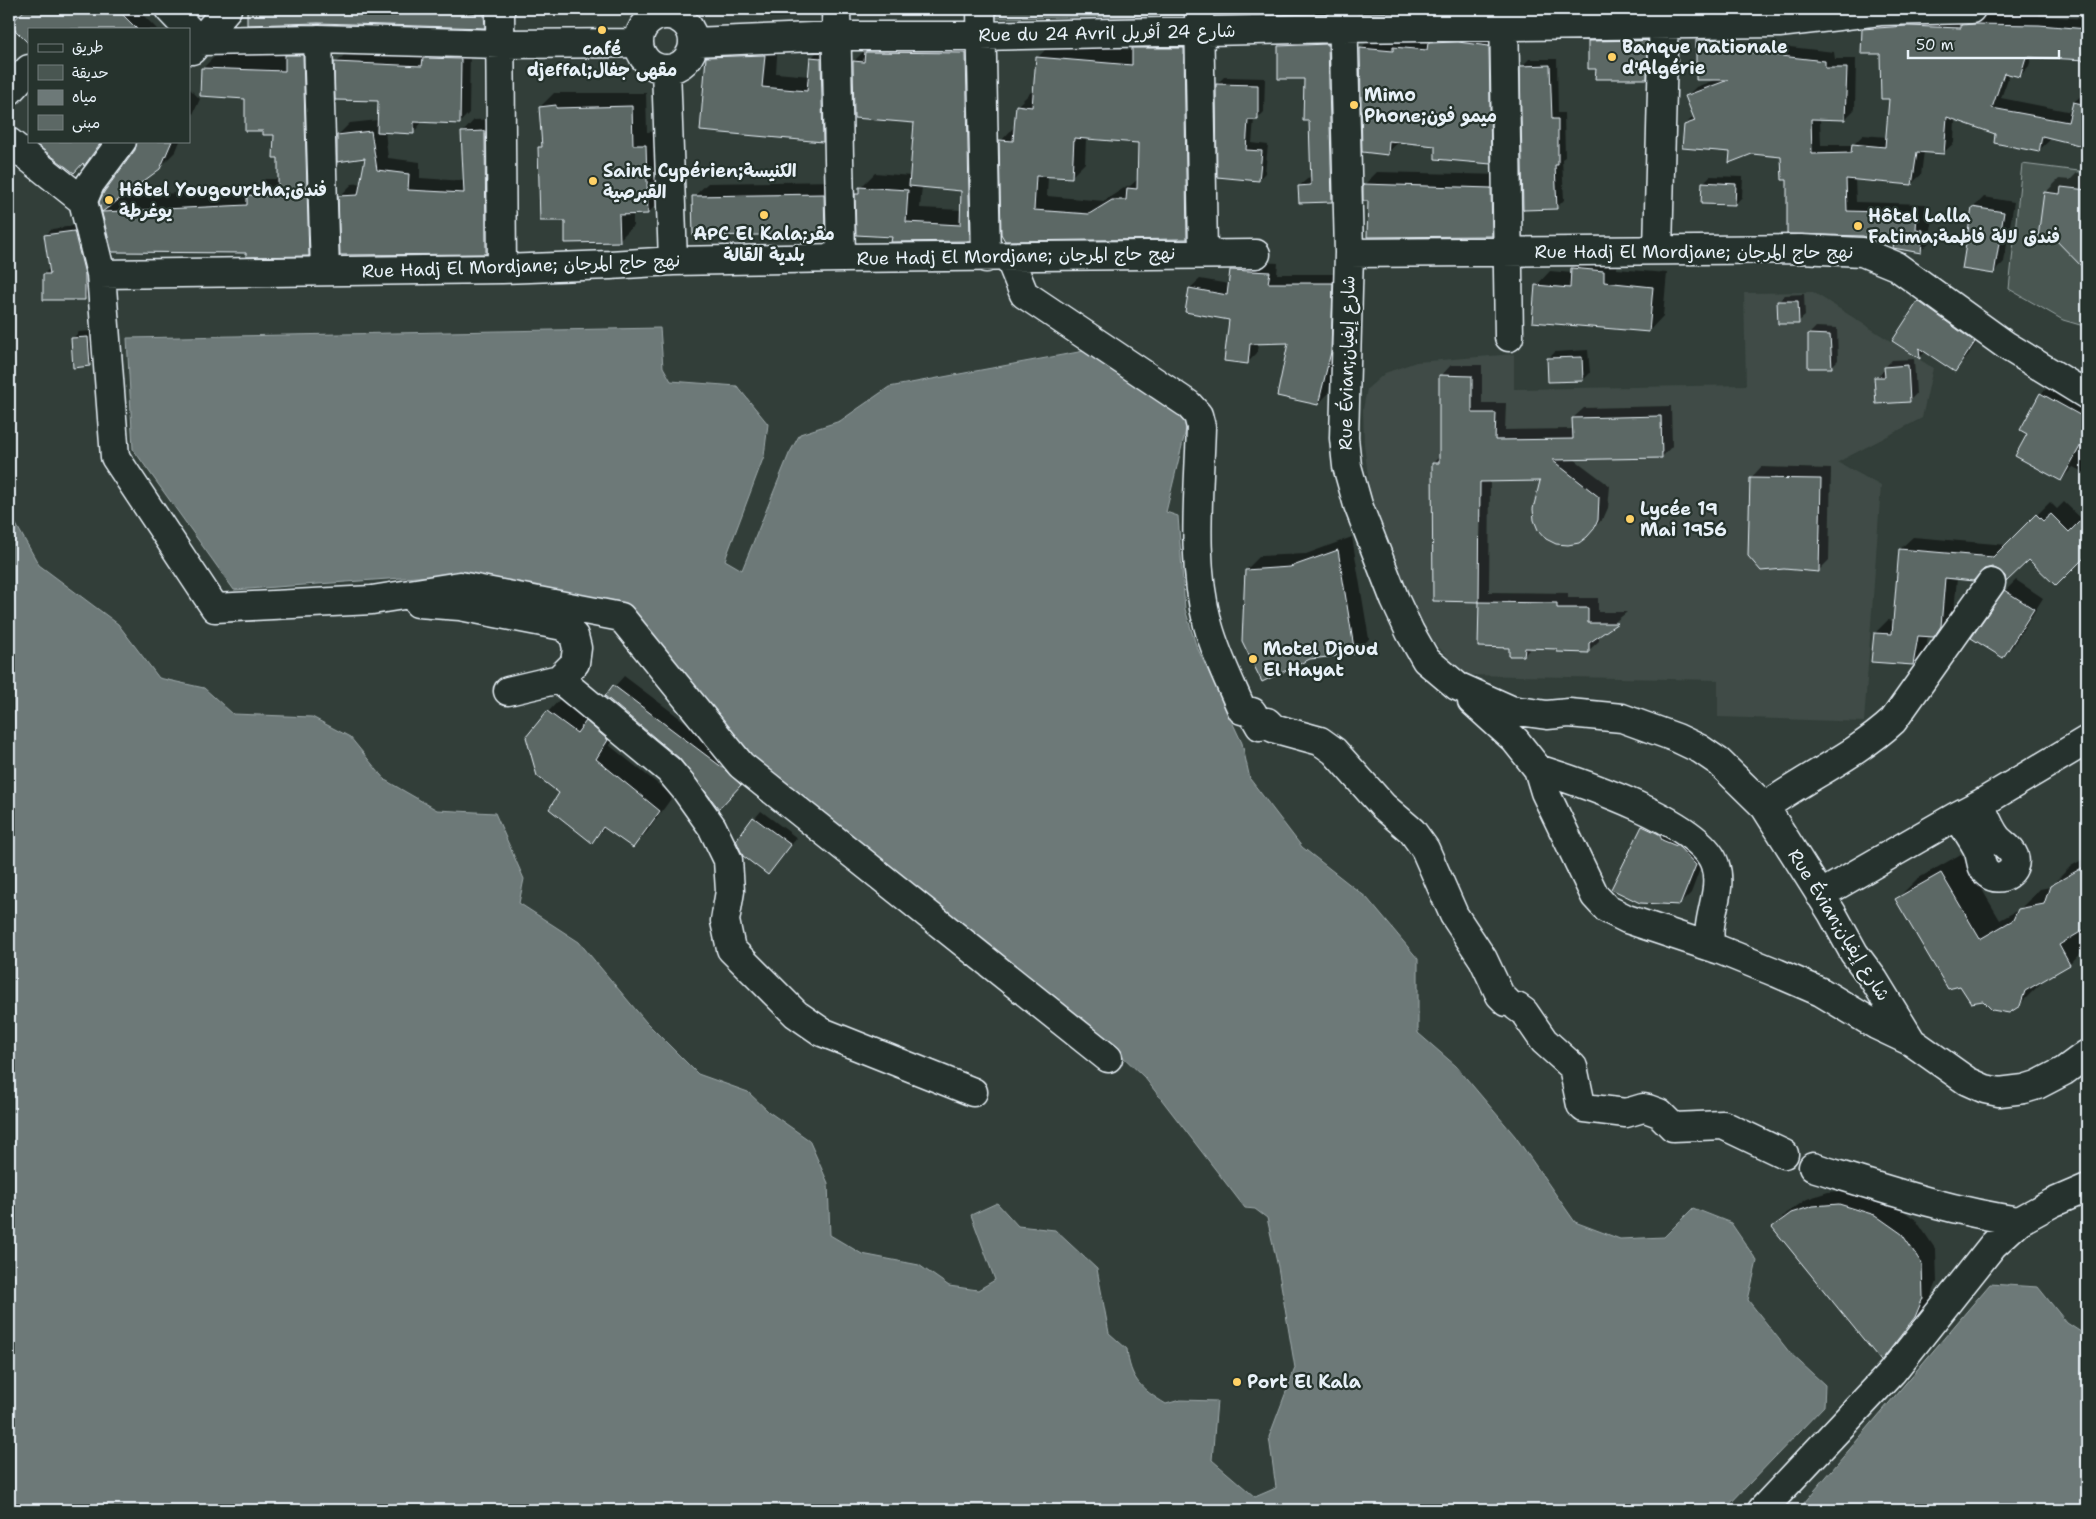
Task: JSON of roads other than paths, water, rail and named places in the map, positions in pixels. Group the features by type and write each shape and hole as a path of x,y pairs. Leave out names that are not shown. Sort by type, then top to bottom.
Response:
{"street":[{"path":"169,9 183,28"},
{"path":"191,39 227,9"},
{"path":"500,9 502,269"},
{"path":"836,9 841,258"},
{"path":"981,9 981,36 998,257 1024,294 1188,404 1198,415 1201,427 1198,565 1208,624 1219,658 1242,710 1252,712 1260,726 1267,722 1273,728 1320,741 1334,751 1383,806 1412,831 1425,849 1454,915 1483,959 1500,995 1524,1012 1544,1042 1573,1067 1581,1105 1584,1108 1626,1113 1643,1108 1648,1109 1659,1113 1673,1127 1723,1125 1784,1154"},
{"name":"Rue du 24 Avril شارع 24 أفريل","path":"693,42 836,36 981,36 1199,20 1664,16 1779,23 1879,10 1971,9"},
{"path":"666,12 681,20 687,26 693,42 692,50 682,64 666,69 650,64 640,51 638,43 643,27 666,12"},
{"path":"1658,250 1664,16"},
{"path":"1504,17 1508,338"},
{"name":"Rue Évian;شارع إيفيان","path":"1343,18 1349,253 1344,438 1347,466 1358,505 1395,600 1426,660 1515,740 1538,769 1545,792 1595,896 1608,910 1711,947 1821,992 1876,1025 1912,1042 1967,1081 1985,1089 2011,1092 2037,1085 2064,1071 2087,1054"},
{"path":"1199,20 1203,254"},
{"path":"191,39 318,39 500,44 638,43"},
{"path":"318,39 325,271"},
{"path":"666,69 673,261"},
{"path":"9,91 28,70"},
{"path":"9,142 84,201"},
{"path":"120,142 90,184 84,201 101,274 115,457 215,608 372,600 460,586 621,617 741,765 1108,1058"},
{"name":"Rue Hadj El Mordjane; نهج حاج المرجان","path":"1349,253 1818,249 1862,252 1896,266 2007,346 2087,395"},
{"name":"Rue Hadj El Mordjane; نهج حاج المرجان","path":"101,274 502,269 673,261 841,258 1256,254"},
{"path":"1764,807 1788,790 1873,740 1893,722 1992,583"},
{"path":"372,600 460,606 563,626 574,636 578,648 575,663 559,678 508,691"},
{"path":"559,678 669,770 712,827 728,860 730,891 725,920 731,949 796,1014 822,1032 973,1092"},
{"name":"Rue Évian;شارع إيفيان","path":"1457,686 1511,710 1622,718 1677,738 1700,749 1719,762 1764,807 1854,953 1874,980 1912,1042"},
{"path":"1820,895 2087,740"},
{"path":"1538,769 1586,784 1643,810 1673,825 1702,844 1715,865 1717,878 1718,893 1708,936 1711,947"},
{"path":"1813,1167 1930,1202 1984,1216 2019,1221"},
{"path":"1762,1510 1892,1372 1993,1245 2019,1221 2052,1203 2087,1188"}],"water":[{"path":"660,328 663,367 671,381 737,386 768,424 764,456 725,560 742,570 789,454 800,434 840,421 889,387 1084,351 1183,412 1187,425 1166,512 1178,516 1185,609 1196,645 1242,743 1250,779 1302,847 1367,898 1418,959 1418,1033 1456,1066 1515,1136 1575,1222 1620,1239 1664,1237 1693,1208 1731,1223 1757,1261 1748,1300 1790,1353 1825,1385 1824,1406 1724,1510 9,1510 9,512 39,565 118,624 159,678 204,688 233,714 312,717 350,737 385,780 437,810 495,813 524,879 519,903 579,942 646,1022 698,1074 748,1092 769,1112 809,1140 828,1183 830,1235 862,1254 919,1265 949,1286 978,1290 995,1280 971,1215 997,1203 1018,1226 1055,1230 1097,1269 1109,1333 1127,1349 1134,1376 1143,1388 1166,1404 1180,1400 1217,1401 1212,1460 1255,1497 1276,1488 1269,1437 1295,1368 1278,1267 1267,1218 1255,1209 1245,1208 1145,1078 1086,1021 747,755 630,606 458,574 234,590 133,449 127,338"},
{"path":"1990,1284 2038,1287 2067,1323 2087,1336 2087,1510 1798,1510"}],"place":[{"name":"café djeffal;مقهى جفال","path":"602,30"},
{"name":"Banque nationale d'Algérie","path":"1612,57"},
{"name":"Mimo Phone;ميمو فون","path":"1354,105"},
{"name":"Saint Cypérien;الكنيسة القبرصية","path":"593,181"},
{"name":"Hôtel Yougourtha;فندق يوغرطة","path":"109,200"},
{"name":"APC El Kala;مقر بلدية القالة","path":"764,215"},
{"name":"Hôtel Lalla Fatima;فندق لالة فاطمة","path":"1858,226"},
{"name":"Lycée 19 Mai 1956","path":"1630,519"},
{"name":"Motel Djoud El Hayat","path":"1253,659"},
{"name":"Port El Kala","path":"1237,1382"}]}
